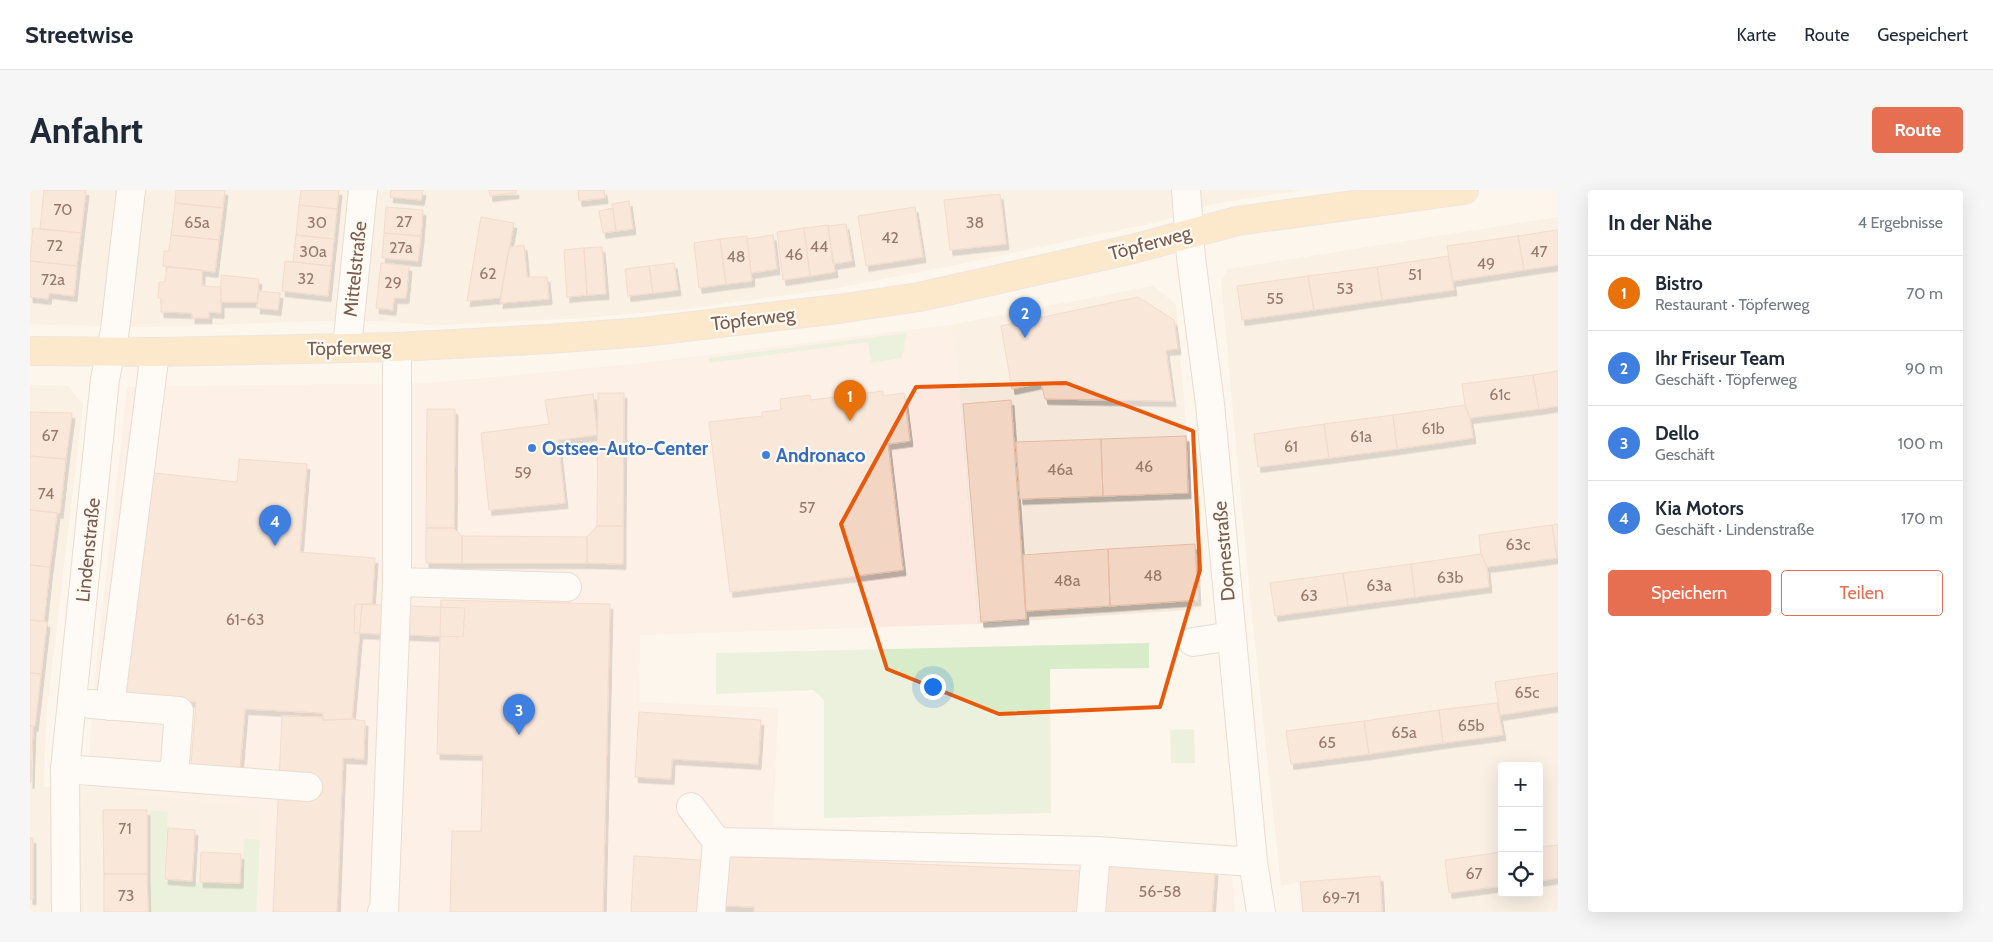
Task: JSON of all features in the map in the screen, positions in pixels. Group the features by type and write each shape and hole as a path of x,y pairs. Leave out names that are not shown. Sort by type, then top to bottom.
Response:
{"main road":[{"name":"Töpferweg","path":"30,351 155,352 397,347 644,332 838,309 951,290 1133,248 1237,221 1428,192 1464,190"}],"street":[{"name":"Lindenstraße","path":"66,912 65,769 104,396 115,330 131,190"},
{"name":"Mittelstraße","path":"347,347 363,190"},
{"name":"Dornestraße","path":"1186,190 1191,258 1210,404 1253,862 1261,912"},
{"path":"382,912 398,582 397,347"},
{"path":"110,706 155,352"},
{"path":"398,582 567,587"},
{"path":"1193,642 1232,636"},
{"path":"72,703 179,712 174,777"},
{"path":"65,769 299,786"},
{"path":"691,807 716,842 711,912"},
{"path":"716,842 1096,851 1253,862"},
{"path":"1091,912 1096,851"}],"highlighted area":[{"path":"1066,383 1193,431 1200,570 1160,707 999,714 887,669 841,524 916,387"}],"shaded area":[{"path":"30,190 1303,190 1216,203 1161,221 837,288 685,309 581,318 437,325 374,321 321,321 145,327 30,324"},
{"path":"1558,217 1558,912 1382,912 1380,876 1300,882 1281,886 1251,607 1221,281 1228,269"},
{"path":"1153,286 1176,304 1201,609 977,624 956,358 950,325"},
{"path":"950,325 956,358 977,624 640,635 639,702 778,708 773,826 1229,844 1235,912 258,912 261,809 87,786 94,685 127,387 429,383 634,364"},
{"path":"30,385 69,386 83,405 46,718 44,787 87,786 261,809 258,912 30,912"}],"green space":[{"path":"907,333 902,358 871,363 868,342 709,363 709,358"},
{"path":"1149,643 1149,668 1050,669 1051,813 824,818 824,700 813,690 716,694 716,653"},
{"path":"1194,729 1195,763 1171,763 1170,730"},
{"path":"150,810 168,812 164,881 241,884 244,839 260,840 256,912 150,912"}],"building":[{"path":"44,190 86,190 81,233 40,229"},
{"path":"176,190 225,190 223,208 175,203"},
{"path":"301,190 339,190 337,209 299,205"},
{"path":"391,190 423,190 421,200 390,197"},
{"path":"489,190 516,190 516,193 490,196"},
{"path":"578,190 604,190 605,198 579,201"},
{"path":"1000,194 1006,244 950,250 944,200"},
{"path":"629,201 633,229 616,231 612,204"},
{"path":"175,203 223,208 219,240 171,235"},
{"path":"299,205 337,209 334,239 296,235"},
{"path":"386,207 423,210 421,236 384,233"},
{"path":"915,207 923,257 866,266 858,216"},
{"path":"613,208 616,231 603,233 599,211"},
{"path":"481,217 514,223 500,298 467,301"},
{"path":"846,224 852,261 833,264 828,226"},
{"path":"828,225 835,272 810,276 804,228"},
{"path":"33,228 81,233 77,266 30,261"},
{"path":"804,228 810,276 783,280 777,232"},
{"path":"1558,230 1558,265 1524,270 1518,236"},
{"path":"384,233 421,236 418,261 382,258"},
{"path":"171,235 219,240 215,272 163,266 164,251 169,251"},
{"path":"296,235 334,239 331,266 293,262"},
{"path":"773,235 777,269 751,273 747,239"},
{"path":"747,236 752,281 726,284 720,239"},
{"path":"1518,236 1524,270 1453,281 1447,246"},
{"path":"720,239 726,284 699,288 694,243"},
{"path":"524,245 527,277 547,277 549,299 500,303 509,247"},
{"path":"602,247 606,294 587,295 584,248"},
{"path":"584,248 587,295 567,297 564,250"},
{"path":"1448,256 1454,290 1382,300 1377,267"},
{"path":"30,261 77,266 74,296 49,293 48,299 30,297"},
{"path":"285,261 331,266 328,296 282,291"},
{"path":"381,263 409,266 406,298 394,298 393,310 376,308"},
{"path":"674,263 678,290 653,293 649,266"},
{"path":"649,266 653,293 628,296 625,269"},
{"path":"167,267 202,270 202,286 221,287 221,313 209,312 209,318 192,318 192,313 161,312 161,298 158,298 159,282 165,282"},
{"path":"1377,267 1382,300 1314,310 1308,276"},
{"path":"221,275 259,279 257,302 221,302"},
{"path":"1308,276 1314,310 1242,320 1237,286"},
{"path":"259,291 280,293 278,310 257,308"},
{"path":"1138,297 1174,320 1178,349 1166,350 1173,401 1045,399 1041,383 1012,389 1001,326"},
{"path":"1558,371 1558,406 1539,409 1533,375"},
{"path":"1533,375 1539,409 1470,418 1465,405 1462,384"},
{"path":"883,391 883,396 904,393 910,441 888,444 903,570 730,592 709,422 762,416 762,412 781,410 780,399 810,395 811,400"},
{"path":"598,393 624,393 623,526 597,526"},
{"path":"593,394 597,435 558,440 565,503 489,510 481,433 549,424 545,400"},
{"path":"1011,400 1026,619 981,622 963,404"},
{"path":"1465,405 1470,418 1473,438 1397,449 1393,415"},
{"path":"427,409 455,409 454,528 426,528"},
{"path":"30,412 72,413 66,459 30,456"},
{"path":"1393,415 1397,449 1329,458 1324,424"},
{"path":"1324,424 1329,458 1258,467 1254,434"},
{"path":"1186,436 1188,493 1103,496 1101,439"},
{"path":"1101,439 1103,496 1020,499 1016,442"},
{"path":"30,456 66,459 60,513 30,510"},
{"path":"239,459 307,464 300,552 375,558 372,604 362,604 352,719 323,720 323,713 245,709 240,769 191,765 196,702 121,695 145,472 237,482"},
{"path":"30,510 57,513 50,567 30,565"},
{"path":"1558,524 1558,558 1557,558 1552,525"},
{"path":"1552,525 1557,558 1487,567 1481,554 1479,535"},
{"path":"597,526 623,526 623,564 587,563 587,537"},
{"path":"426,528 454,528 462,536 462,563 426,563"},
{"path":"462,536 587,537 587,563 462,563"},
{"path":"1195,544 1198,600 1110,606 1108,549"},
{"path":"1108,549 1110,606 1026,611 1023,555"},
{"path":"1481,554 1487,567 1489,587 1415,597 1411,564"},
{"path":"1411,564 1415,597 1348,606 1343,573"},
{"path":"30,565 50,567 44,621 30,620"},
{"path":"1343,573 1348,606 1275,616 1270,583"},
{"path":"441,600 610,604 603,912 450,912 452,831 481,831 483,755 437,754"},
{"path":"355,604 465,608 463,637 354,633"},
{"path":"30,620 47,622 41,674 30,673"},
{"path":"30,673 41,674 35,726 30,726"},
{"path":"1558,673 1558,706 1500,715 1495,682"},
{"path":"1497,703 1503,735 1443,743 1439,710"},
{"path":"1439,710 1443,743 1369,754 1364,721"},
{"path":"639,712 761,720 758,764 672,759 671,779 635,777"},
{"path":"282,716 323,717 323,720 352,719 365,721 364,759 343,758 337,912 273,912"},
{"path":"1364,721 1369,754 1291,764 1286,731"},
{"path":"30,726 33,726 31,783 30,783"},
{"path":"103,810 147,810 147,874 104,874"},
{"path":"168,828 195,830 192,881 165,879"},
{"path":"30,838 33,838 33,899 30,899"},
{"path":"1558,845 1558,878 1543,880 1543,847"},
{"path":"201,852 241,854 240,883 200,882"},
{"path":"1498,853 1498,887 1449,893 1445,860"},
{"path":"634,856 701,860 698,912 631,912"},
{"path":"724,856 1081,871 1079,912 754,912 754,907 722,906"},
{"path":"1108,862 1215,870 1212,912 1104,912"},
{"path":"104,874 147,874 148,912 104,912"},
{"path":"1380,876 1382,912 1303,912 1300,882"}],"place":[{"name":"Ihr Friseur Team","path":"1025,338"},
{"name":"Bistro","path":"850,421"},
{"name":"Ostsee-Auto-Center","path":"532,448"},
{"name":"Andronaco","path":"766,455"},
{"name":"Kia Motors","path":"275,546"},
{"name":"Dello","path":"519,735"}]}
